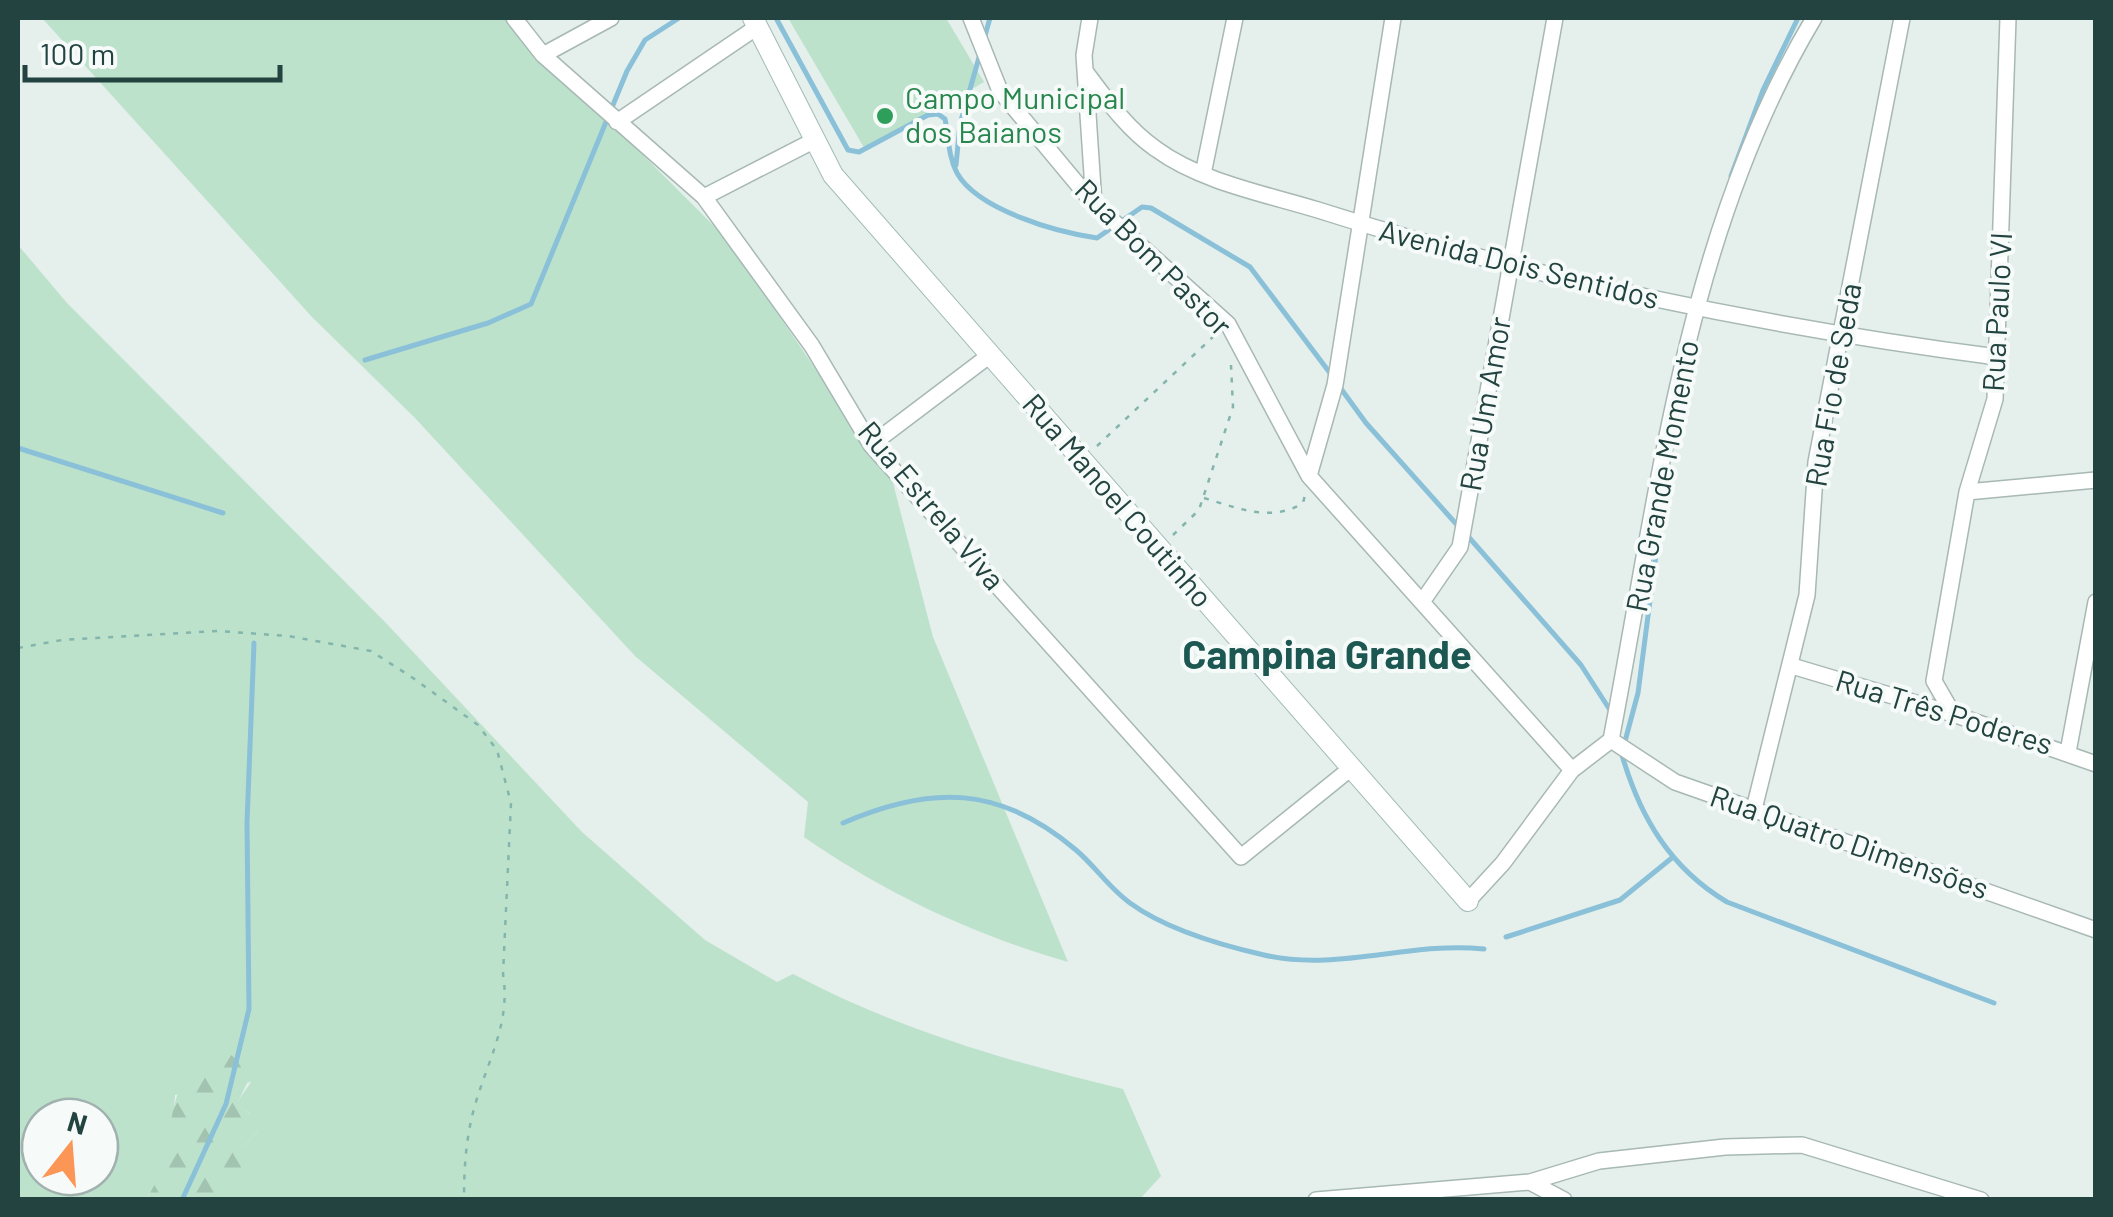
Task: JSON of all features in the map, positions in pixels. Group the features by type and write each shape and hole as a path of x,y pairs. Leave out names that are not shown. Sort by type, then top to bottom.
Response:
{"street":[{"name":"Rua Estrela Viva","path":"514,18 543,55 704,197 812,346 871,446 1241,857 1350,769"},
{"path":"543,55 612,18"},
{"name":"Rua Bom Pastor","path":"971,18 1000,91 1094,204 1228,324 1309,476 1572,770"},
{"path":"1090,18 1085,71 1094,204"},
{"path":"1203,174 1235,18"},
{"path":"1309,476 1335,385 1393,18"},
{"name":"Rua Um Amor","path":"1422,602 1460,547 1554,18"},
{"name":"Rua Grande Momento","path":"1611,740 1697,310 1732,194 1773,86 1814,18"},
{"name":"Rua Fio de Seda","path":"1754,809 1808,595 1816,462 1902,18"},
{"name":"Rua Paulo VI","path":"1953,714 1934,680 1967,492 1995,400 2008,18"},
{"path":"617,122 755,22"},
{"name":"Rua Manoel Coutinho","path":"755,22 833,175 1468,900"},
{"name":"Avenida Dois Sentidos","path":"1085,71 1116,112 1157,150 1203,174 1363,225 1511,266 1697,310 1842,337 1998,358"},
{"path":"704,197 815,140"},
{"path":"871,446 990,355"},
{"path":"1967,492 2096,480"},
{"path":"2068,752 2096,602"},
{"name":"Rua Três Poderes","path":"1792,666 1953,714 2096,764"},
{"path":"1468,900 1504,863 1572,770 1611,740"},
{"name":"Rua Quatro Dimensões","path":"1611,740 1675,782 2096,930"},
{"path":"1316,1200 1530,1182 1600,1161 1724,1146 1802,1145 1981,1200"},
{"path":"1530,1182 1564,1200"}],"path":[{"path":"1082,461 1228,324"},
{"path":"1148,537 1173,534 1199,510 1234,407 1230,354"},
{"path":"1203,498 1253,513 1289,512 1304,502 1309,476"},
{"path":"18,648 62,640 218,632 288,636 371,651 478,726 496,750 510,803 502,974 506,996 504,1024 464,1149 464,1200"}],"green space":[{"path":"42,18 506,18 727,239 893,483 933,637 1068,962 998,939 931,910 866,877 804,837 808,802 635,656 415,418 312,317"},
{"name":"Campo Municipal dos Baianos","path":"788,18 946,18 984,82 866,151"},
{"path":"18,245 67,303 386,623 582,832 705,940 777,982 793,974 913,1028 1123,1089 1161,1176 1139,1200 244,1199 244,1147 258,1130 249,1113 236,1104 251,1082 175,1095 164,1162 146,1199 18,1199"},
{"path":"224,1049 252,1073 237,1104 259,1121 258,1130 244,1147 254,1162 244,1199 146,1199 157,1180 178,1092 187,1074 202,1059"}],"waterway":[{"path":"365,360 488,323 531,304 627,71 645,40 679,18"},
{"path":"776,18 848,150 859,152 928,115 938,114 945,119 954,167 967,186 1019,217 1097,238 1142,207 1151,208 1250,267 1333,377"},
{"path":"984,39 990,18"},
{"path":"1731,176 1763,90 1798,18"},
{"path":"956,165 960,124 980,54"},
{"path":"1339,386 1366,423 1458,526"},
{"path":"18,448 223,513"},
{"path":"1624,745 1638,693 1665,485"},
{"path":"1466,534 1581,665 1610,710"},
{"path":"182,1200 226,1104 249,1009 247,823 254,643"},
{"path":"1622,755 1638,799 1660,839 1689,873 1727,902 1994,1003"},
{"path":"843,823 906,802 935,798 992,803 1048,829 1145,913 1212,941 1264,955 1319,960 1429,949 1484,949"},
{"path":"1506,937 1620,900 1673,857"}],"place":[{"name":"Campo Municipal dos Baianos","path":"885,116"}],"district":[{"name":"Campina Grande","path":"1327,655"}]}
